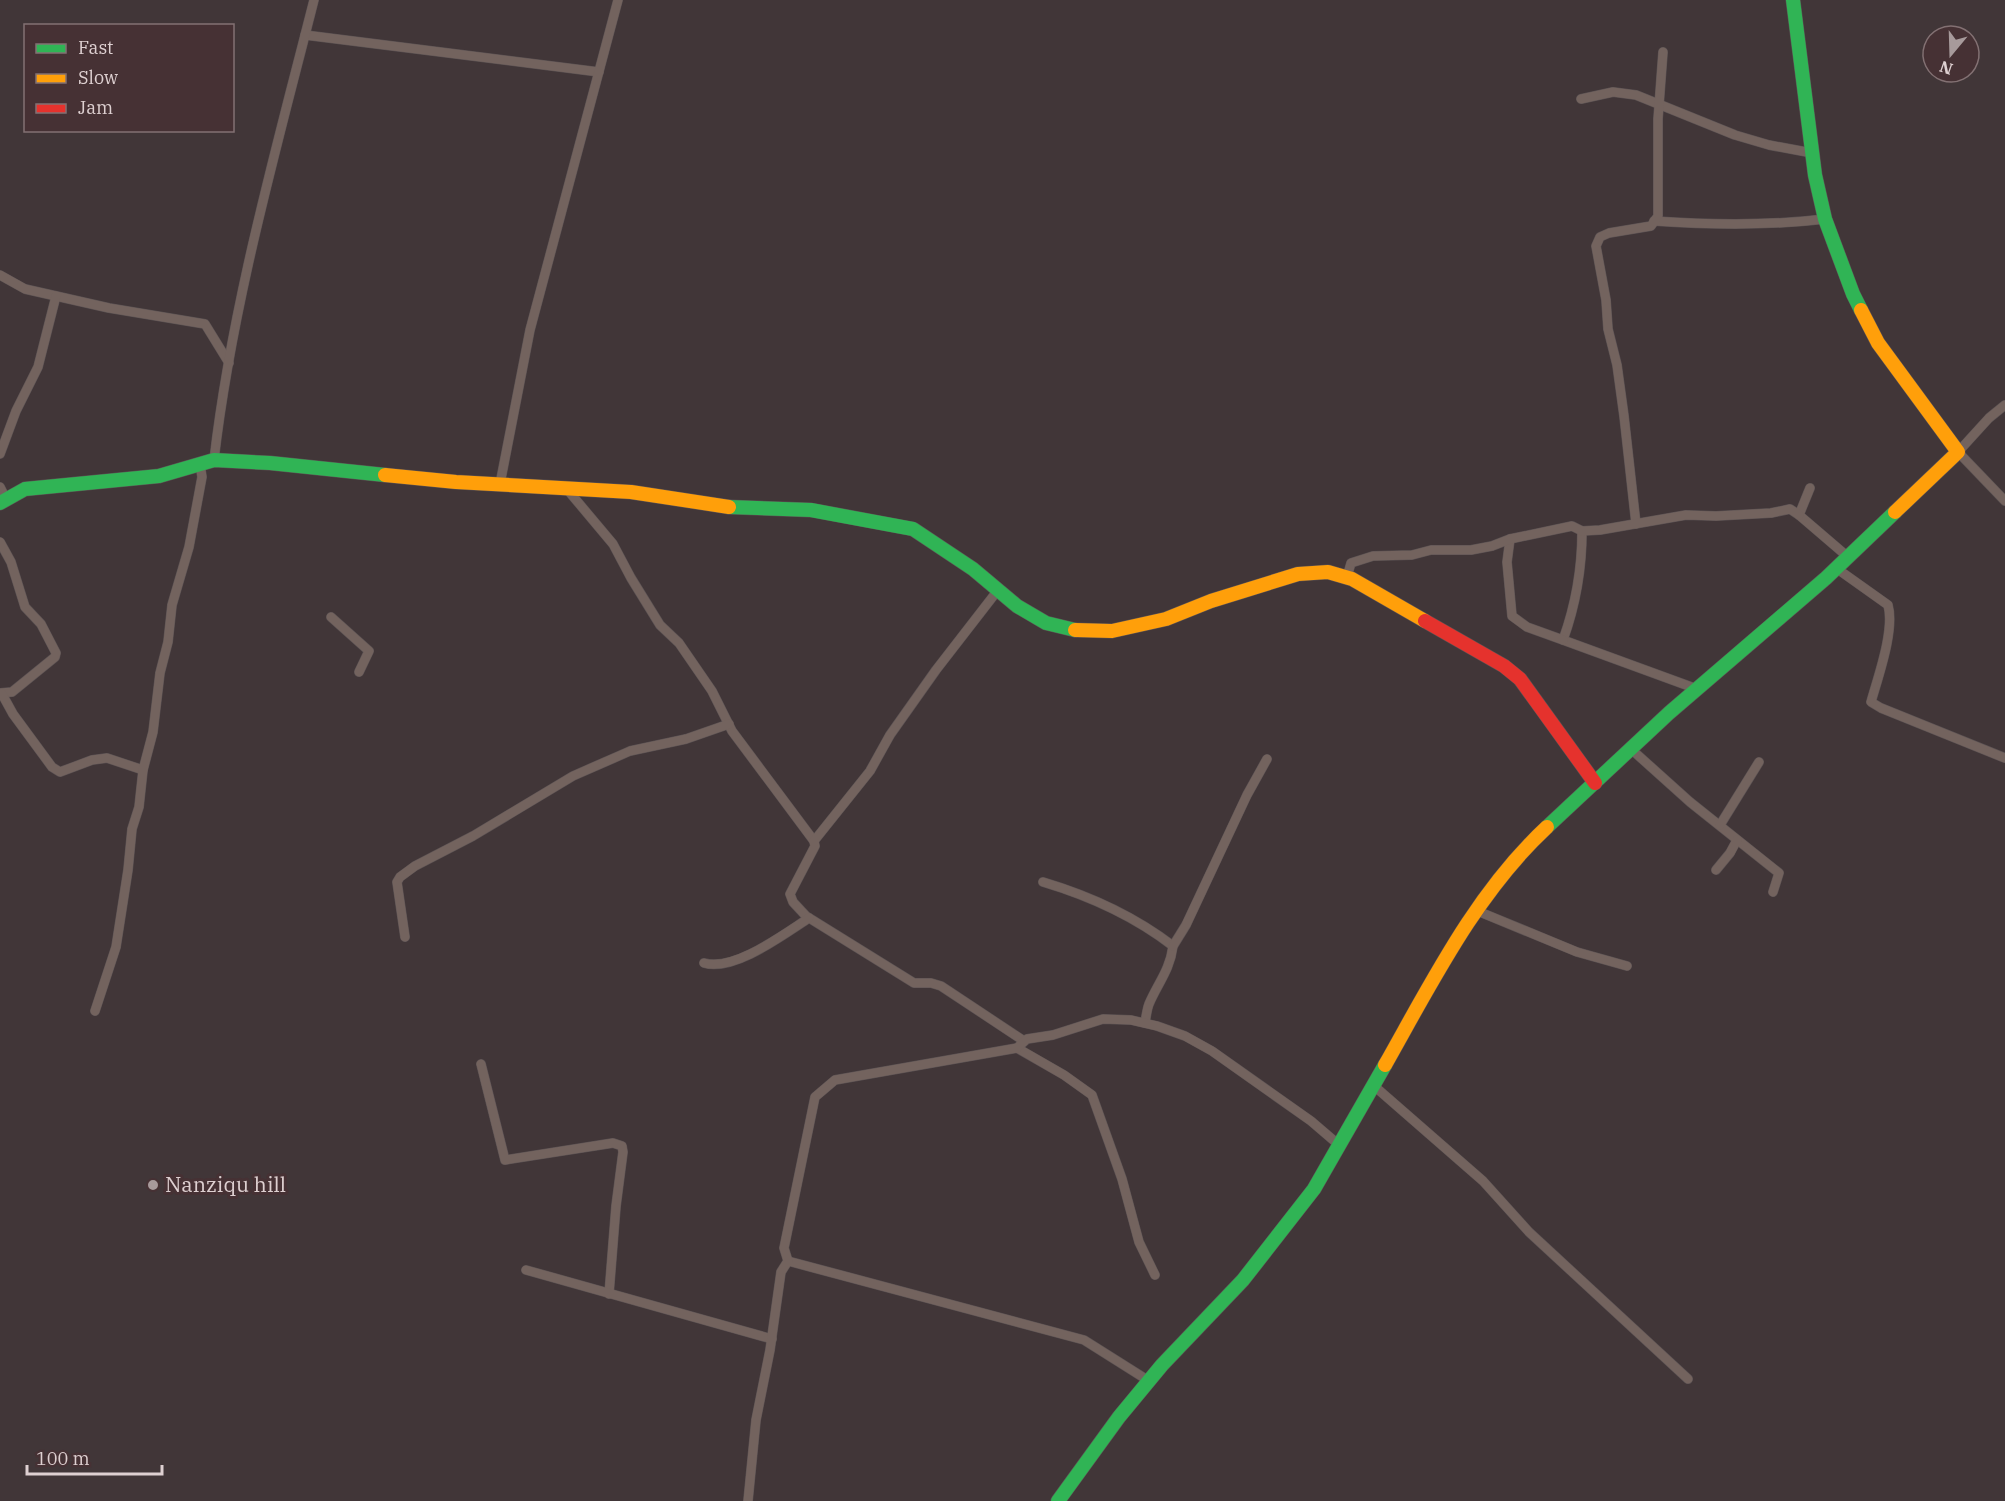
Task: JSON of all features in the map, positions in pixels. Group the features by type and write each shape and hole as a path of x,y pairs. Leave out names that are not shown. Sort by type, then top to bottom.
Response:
{"street":[{"path":"94,1011 116,947 132,829 139,807 143,770 153,732 160,673 168,642 172,605 189,547 202,477 221,402 263,201 314,0"},
{"path":"500,484 530,330 618,0"},
{"path":"1793,0 1815,175 1826,219 1852,294 1878,342 1958,452 2005,501"},
{"path":"305,35 599,72"},
{"path":"1636,524 1617,365 1608,329 1606,300 1596,246 1599,237 1609,233 1651,226 1658,216 1659,105 1663,52"},
{"path":"1581,99 1613,92 1636,95 1735,135 1769,145 1812,153"},
{"path":"1654,221 1725,225 1787,224 1826,219"},
{"path":"0,275 25,289 109,308 205,324 229,363"},
{"path":"0,454 16,411 38,368 56,296"},
{"path":"1058,1501 1119,1417 1149,1381 1243,1280 1314,1189 1475,910 1531,842 1697,689 1848,557 2005,405"},
{"path":"2,496 25,489 159,476 207,462 631,492 716,506 811,510 913,529 974,569 1017,606 1046,623 1077,631 1112,631 1166,619 1211,601 1298,574 1328,572 1347,578 1417,615 1504,666 1520,679 1595,783"},
{"path":"566,488 613,544 660,625 679,643 712,691 729,724 814,841 815,846 790,894 794,902 809,918 914,983 931,983 941,986 1092,1095 1122,1179 1139,1242 1155,1275"},
{"path":"1798,515 1810,488"},
{"path":"1347,578 1351,563 1373,556 1412,555 1431,550 1471,550 1572,526 1582,531 1600,530 1686,515 1771,513 1790,509 1848,557"},
{"path":"1563,640 1571,617 1580,575 1582,531"},
{"path":"1510,539 1507,562 1512,616 1527,627 1697,689"},
{"path":"0,542 11,562 25,607 41,624 56,652 55,657 12,692 1,694 13,714 52,767 60,772 92,760 107,758 143,770"},
{"path":"1836,568 1888,605 1891,614 1883,661 1871,702 2005,758"},
{"path":"814,841 870,771 903,716 998,590"},
{"path":"331,617 369,651 359,672"},
{"path":"405,937 397,882 415,866 472,836 573,776 630,751 686,739 729,724"},
{"path":"1631,749 1779,873 1773,892"},
{"path":"1145,1023 1149,1004 1172,957 1173,946 1186,925 1247,795 1267,759"},
{"path":"1720,825 1759,762"},
{"path":"1716,870 1737,840"},
{"path":"1043,882 1096,900 1161,936 1173,946"},
{"path":"1475,910 1577,952 1627,966"},
{"path":"704,963 713,965 727,962 759,949 809,918"},
{"path":"788,1262 784,1248 815,1097 835,1080 1020,1045 1026,1039 1077,1029 1103,1019 1131,1020 1185,1036 1212,1051 1311,1121 1339,1145"},
{"path":"481,1064 505,1160 613,1143 622,1146 609,1294"},
{"path":"1373,1085 1483,1181 1529,1232 1688,1379"},
{"path":"748,1501 756,1420 772,1339 781,1272 788,1262"},
{"path":"788,1262 1084,1340 1149,1381"},
{"path":"526,1270 772,1339"}],"traffic: fast":[{"path":"1793,0 1815,175 1825,219 1861,310"},
{"path":"0,503 25,489 159,476 214,460 270,463 385,475"},
{"path":"729,507 811,510 913,529 973,569 1017,606 1046,623 1075,630"},
{"path":"1547,827 1669,713 1826,578 1895,512"},
{"path":"1058,1501 1119,1417 1162,1365 1243,1280 1314,1189 1385,1065"}],"traffic: slow":[{"path":"1861,310 1878,343 1958,452 1895,512"},
{"path":"385,475 456,482 631,492 729,507"},
{"path":"1075,630 1112,631 1166,619 1211,601 1298,574 1328,572 1352,579 1425,621"},
{"path":"1385,1065 1438,971 1477,909 1498,880 1547,827"}],"traffic: jam":[{"path":"1425,621 1504,666 1520,679 1595,783"}],"place":[{"name":"Nanziqu hill","path":"153,1185"}]}
